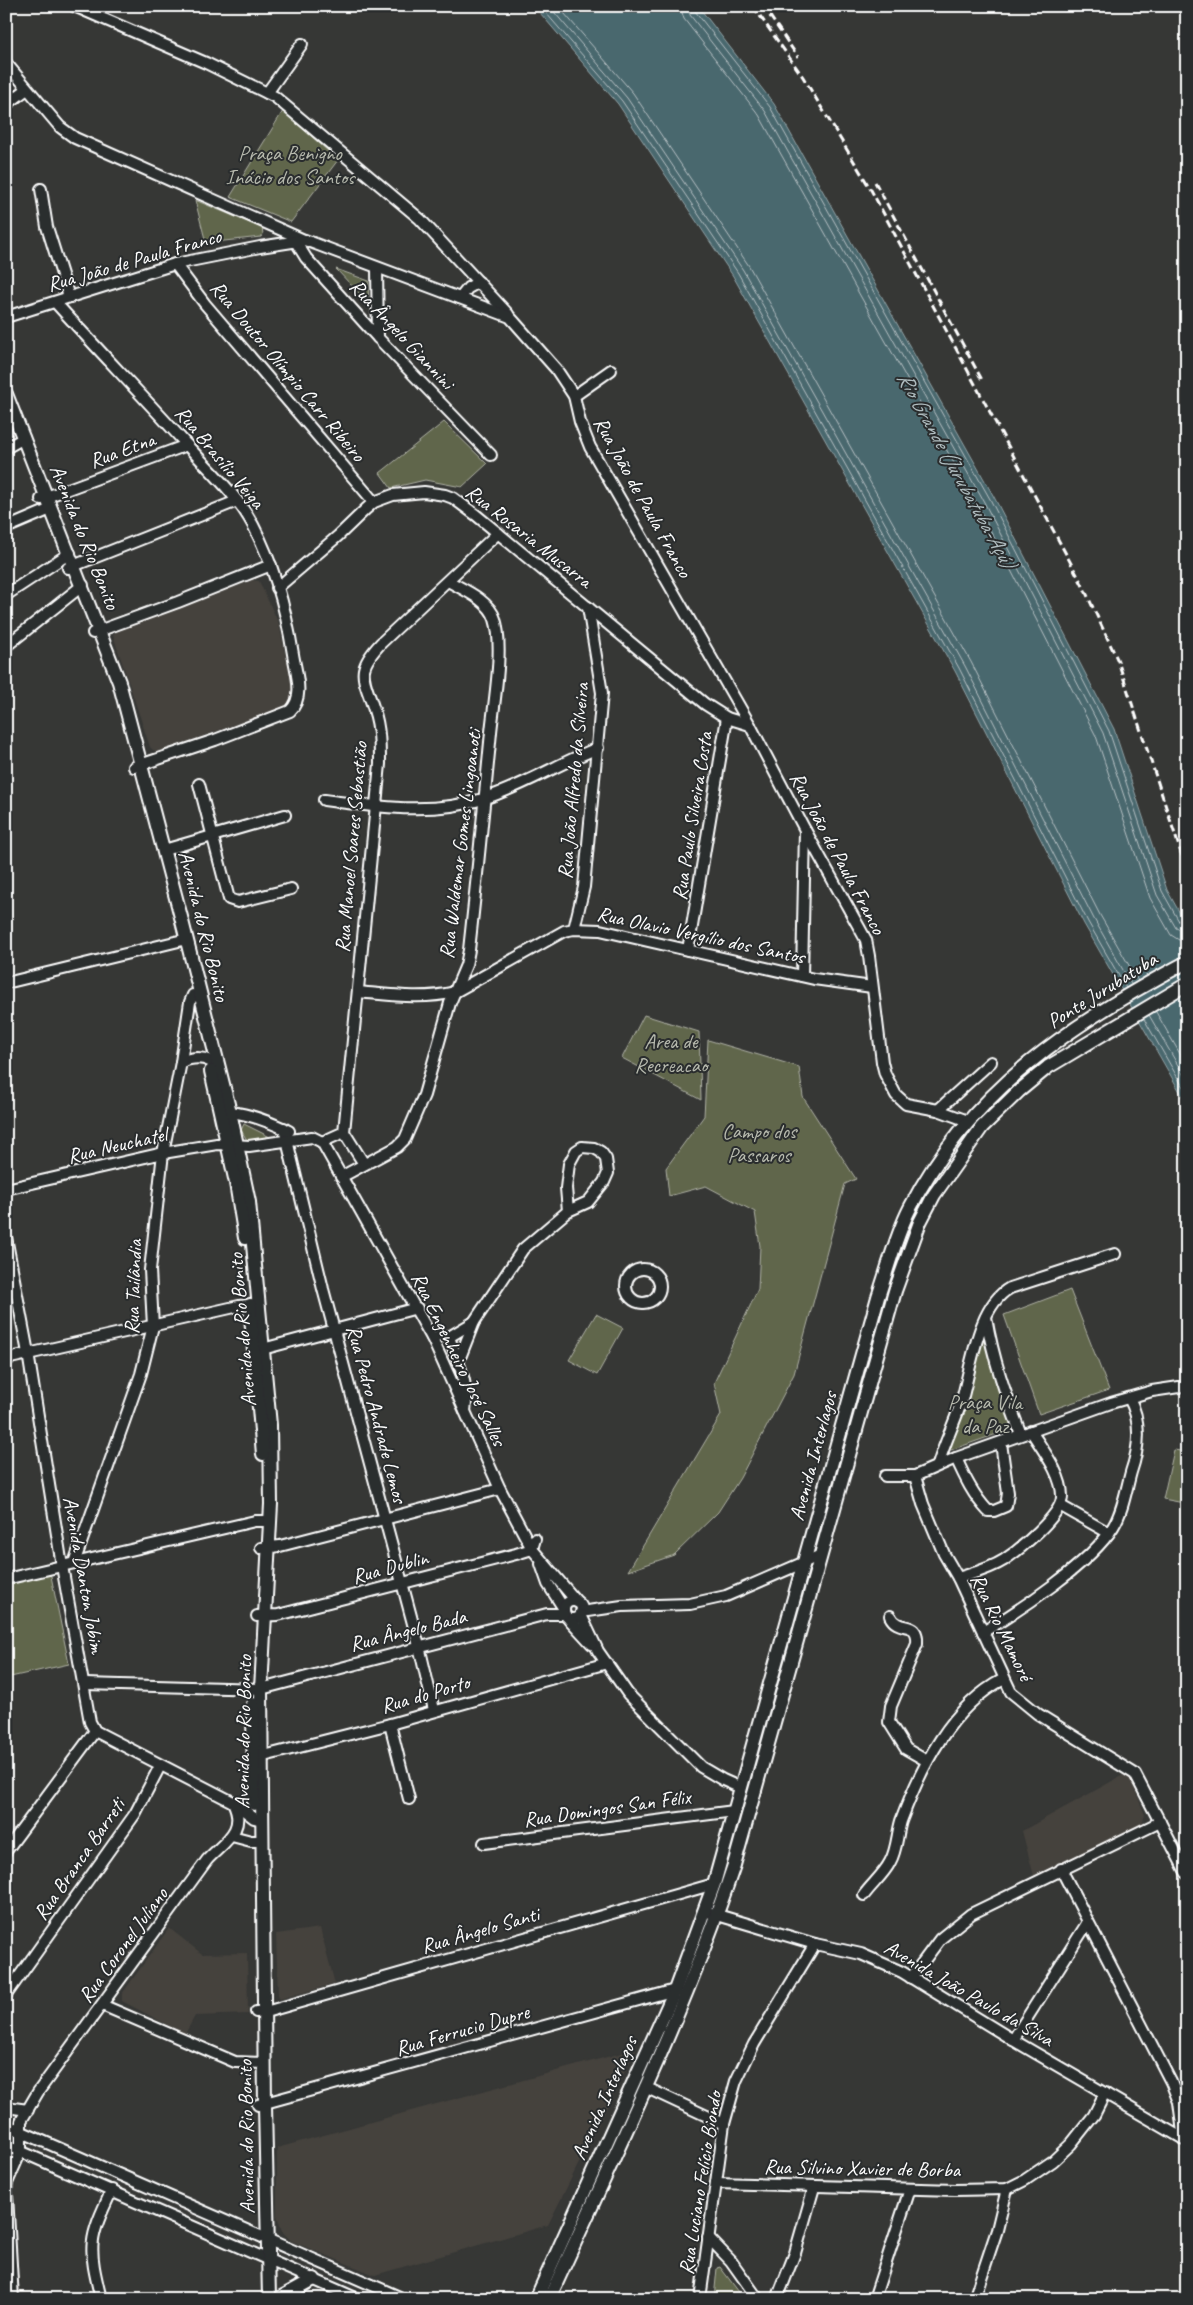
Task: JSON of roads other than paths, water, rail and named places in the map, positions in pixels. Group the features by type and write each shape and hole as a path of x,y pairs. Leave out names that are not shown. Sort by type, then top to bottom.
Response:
{"main road":[{"name":"Avenida do Rio Bonito","path":"6,394 21,440 97,632 121,716 164,850 208,1060 250,1210 259,1350 270,1425 257,1689 263,2238 269,2299"},
{"name":"Avenida do Rio Bonito","path":"6,413 21,440"},
{"name":"Avenida do Rio Bonito","path":"138,765 230,1112 233,1146"},
{"name":"Ponte Jurubatuba","path":"1038,1053 1136,989 1187,962"},
{"name":"Ponte Jurubatuba","path":"1048,1067 1187,984"},
{"name":"Avenida Interlagos","path":"536,2299 675,1990 714,1884 806,1560 875,1306 910,1209 936,1164 968,1121 1010,1078 1038,1053"},
{"name":"Avenida Interlagos","path":"548,2299 645,2087 707,1944 734,1865 895,1291 920,1222 934,1195 982,1128 1019,1091 1048,1067"},
{"name":"Avenida do Rio Bonito","path":"263,2299 264,2258"},
{"path":"278,2299 314,2279"}],"street":[{"path":"74,6 206,63 268,93 313,128 420,219 510,317"},
{"path":"268,93 302,44"},
{"path":"6,63 60,127 75,138 273,225 297,238"},
{"path":"6,105 27,89"},
{"path":"40,189 47,227 69,297"},
{"path":"273,225 275,244"},
{"name":"Rua João de Paula Franco","path":"6,317 175,264 297,238 510,317 556,369 574,396 580,422 590,447 750,725 866,940 882,1062 896,1095 906,1104 938,1110 968,1121"},
{"name":"Rua Ângelo Giannini","path":"297,238 306,258 378,338 491,455"},
{"name":"Rua Doutor Olímpio Carr Ribeiro","path":"175,264 205,304 374,502"},
{"path":"377,268 378,338"},
{"path":"460,298 468,288 478,282"},
{"name":"Rua Brasílio Veiga","path":"55,302 209,467 237,501 252,523 271,564 289,633 299,692 295,706 290,711 215,740 138,765"},
{"path":"574,396 612,370"},
{"path":"6,448 21,440"},
{"name":"Rua Etna","path":"6,528 45,502 187,445"},
{"name":"Rua Rosaria Musarra","path":"277,588 338,536 374,502 393,495 409,492 444,495 453,498 498,533 704,704 727,718 750,725"},
{"path":"6,594 69,561 237,501"},
{"name":"Rua Manoel Soares Sebastião","path":"344,1132 380,764 380,735 367,691 364,666 368,657 381,643 498,533"},
{"path":"97,632 271,564"},
{"name":"Rua Waldemar Gomes Lingoanoti","path":"341,1177 398,1147 405,1139 424,1095 469,950 497,664 495,618 481,601 448,581"},
{"path":"6,646 79,587"},
{"name":"Rua João Alfredo da Silveira","path":"574,929 584,887 602,693 588,607"},
{"name":"Rua Paulo Silveira Costa","path":"688,950 727,718"},
{"path":"324,800 375,806 446,807 485,799 530,780 570,758 598,748"},
{"path":"199,784 229,899 238,902 291,889"},
{"path":"164,850 285,816"},
{"path":"802,976 805,830"},
{"name":"Rua Olavio Vergílio dos Santos","path":"358,992 415,997 438,996 455,992 560,933 574,929 600,930 802,976 872,987"},
{"path":"6,983 183,940"},
{"name":"Rua Tailândia","path":"74,1563 141,1374 153,1326 150,1270 163,1153 193,994"},
{"path":"181,1062 197,1058 208,1060 219,1069"},
{"path":"938,1110 991,1062"},
{"path":"230,1112 250,1115 302,1137 312,1136 322,1142 344,1132 364,1164"},
{"name":"Rua Pedro Andrade Lemos","path":"284,1128 403,1583 434,1710"},
{"name":"Rua Neuchatel","path":"6,1189 163,1153 217,1144 233,1146 302,1137"},
{"name":"Rua Engenheiro José Salles","path":"322,1142 417,1308 438,1350 500,1489 511,1502 532,1549 540,1561 560,1581 576,1602"},
{"path":"459,1360 474,1322 523,1249 568,1211 588,1202 604,1182 608,1173 606,1159 601,1152 594,1148 582,1147 576,1151 569,1164 566,1188 568,1211"},
{"name":"Avenida Danton Jobim","path":"6,1237 28,1354 62,1566 85,1684 90,1722 95,1731"},
{"path":"938,1466 960,1404 980,1332 986,1317 1001,1293 1010,1288 1115,1254"},
{"path":"6,1359 255,1304"},
{"path":"259,1350 417,1308"},
{"path":"958,1578 986,1570 1004,1560 1030,1539 1060,1506 1062,1497 1056,1475 1026,1433 1001,1383 986,1317"},
{"path":"438,1350 449,1336 474,1322"},
{"path":"432,1338 442,1335 449,1336"},
{"path":"449,1336 459,1360 466,1398 465,1412"},
{"path":"885,1476 915,1476 956,1458 1129,1398 1152,1391 1179,1387"},
{"path":"983,1632 1056,1583 1109,1533 1121,1511 1138,1446 1135,1414 1129,1398"},
{"path":"956,1458 970,1489 980,1502 988,1510 1001,1509 1006,1506 1008,1493 1001,1443"},
{"name":"Rua Rio Mamoré","path":"915,1476 923,1504 944,1554 958,1578 1011,1692 1027,1706 1131,1770 1160,1822"},
{"path":"265,1548 500,1489"},
{"path":"1060,1506 1109,1533"},
{"path":"6,1579 266,1520"},
{"path":"532,1549 535,1538"},
{"name":"Rua Dublin","path":"261,1616 278,1616 532,1549"},
{"path":"581,1613 622,1606 690,1604 726,1596 821,1555"},
{"name":"Rua Engenheiro José Salles","path":"540,1561 548,1584 566,1614 576,1629 596,1649 628,1694 700,1766 741,1788"},
{"path":"576,1602 582,1608 581,1613 576,1619 566,1614 567,1603 576,1602"},
{"name":"Rua Engenheiro José Salles","path":"581,1613 596,1649"},
{"name":"Rua Ângelo Bada","path":"85,1684 257,1689 547,1614 566,1614"},
{"path":"890,1616 896,1624 915,1630 918,1634 917,1644 891,1706 889,1722 906,1749 927,1761"},
{"name":"Rua do Porto","path":"258,1758 390,1724 434,1710 606,1663"},
{"path":"864,1895 890,1862 901,1823 927,1761 970,1702 985,1689 1004,1679"},
{"path":"390,1724 409,1799"},
{"path":"6,1851 95,1731 233,1802 258,1819"},
{"name":"Rua Branca Barreti","path":"6,1995 135,1814 160,1766"},
{"path":"233,1802 237,1810 238,1820 232,1836 258,1841"},
{"name":"Rua Domingos San Félix","path":"484,1843 734,1811"},
{"path":"911,1978 940,1939 971,1914 1160,1822 1187,1874"},
{"name":"Rua Coronel Juliano","path":"21,2151 21,2121 38,2092 207,1860 232,1836"},
{"path":"1061,1869 1171,2082 1179,2102 1185,2141"},
{"name":"Rua Ângelo Santi","path":"260,2012 714,1884"},
{"path":"704,1911 717,1915"},
{"name":"Avenida João Paulo da Silva","path":"717,1915 815,1944 861,1954 911,1978 1012,2040 1185,2141"},
{"path":"1012,2040 1088,1922"},
{"name":"Rua Luciano Felício Biondo","path":"700,2299 724,2124 742,2066 815,1944"},
{"name":"Rua Ferrucio Dupre","path":"261,2105 675,1990"},
{"path":"102,2005 235,2062 261,2063"},
{"path":"645,2087 724,2124"},
{"path":"974,2299 997,2230 1007,2189 1025,2180 1053,2161 1071,2144 1094,2115 1104,2093"},
{"path":"6,2107 28,2110"},
{"path":"6,2125 404,2299"},
{"path":"6,2145 314,2279 353,2298"},
{"path":"7,2183 21,2151"},
{"path":"6,2178 13,2299"},
{"name":"Rua Silvino Xavier de Borba","path":"716,2183 910,2189 1007,2189"},
{"path":"777,2299 796,2252 814,2187"},
{"path":"874,2299 910,2189"},
{"path":"102,2299 94,2268 91,2245 93,2231 112,2190"},
{"path":"708,2237 731,2261 758,2299"},
{"path":"314,2279 320,2261"}],"water":[{"name":"Rio Grande (Jurubatuba-Açú)","path":"534,6 698,6 774,104 994,497 1114,729 1167,890 1187,926 1187,1104 1084,924 955,671 733,276 618,104"}],"railway":[{"path":"753,6 803,77 870,188 1082,584 1118,661 1187,871"},
{"path":"763,6 798,57"},
{"path":"875,182 982,380"}],"park label":[{"name":"Praça Benigno Inácio dos Santos","path":"290,165"},
{"name":"Area de Recreacao","path":"671,1053"},
{"name":"Campo dos Passaros","path":"759,1143"},
{"name":"Praça Vila da Paz","path":"985,1414"}]}
